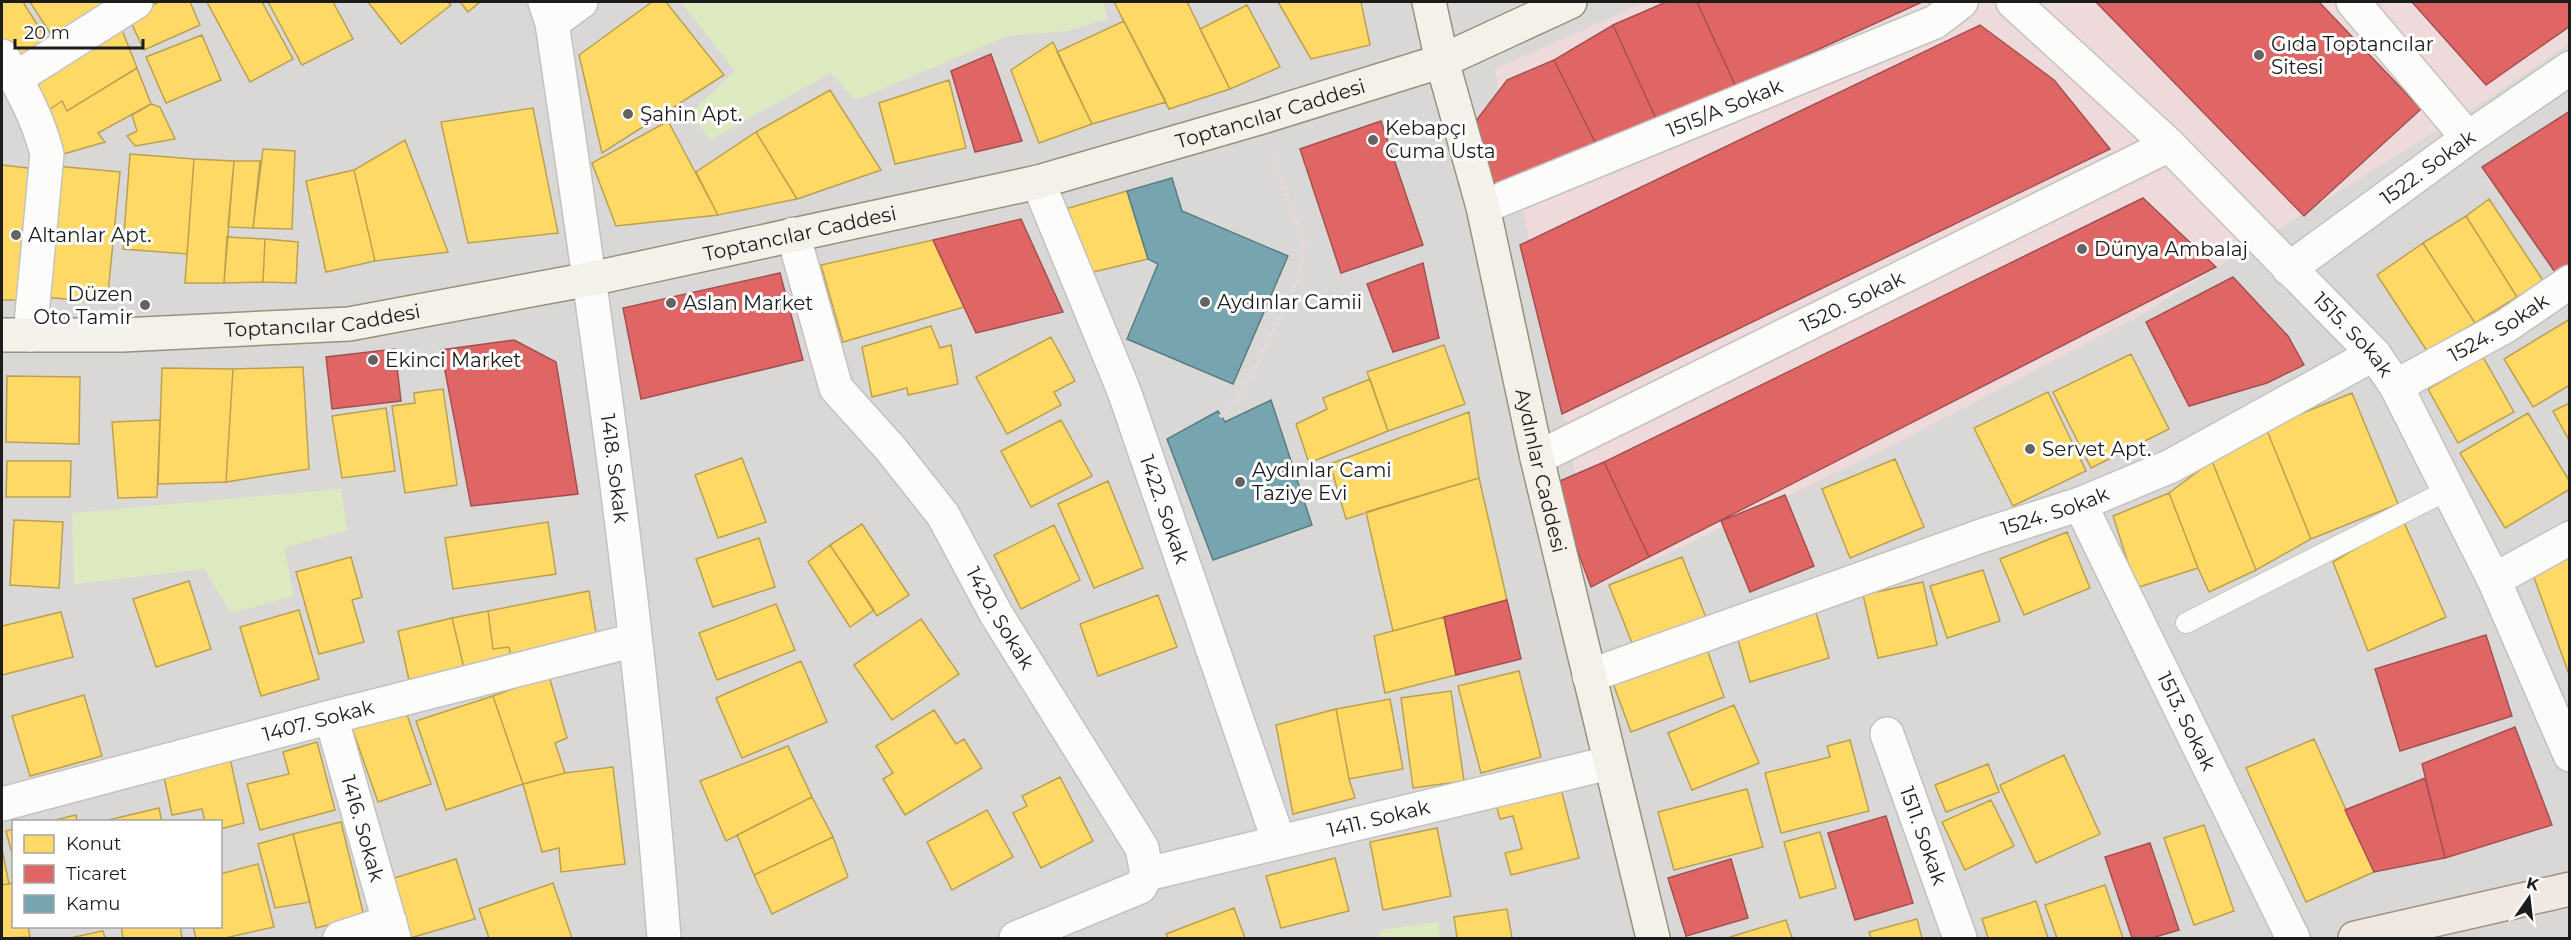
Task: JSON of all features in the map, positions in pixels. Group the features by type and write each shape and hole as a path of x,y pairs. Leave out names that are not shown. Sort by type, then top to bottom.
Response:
{"main road":[{"path":"2355,939 2570,889"}],"street":[{"path":"16,335 47,154 40,127 9,67 136,2"},
{"path":"549,12 581,2"},
{"name":"Aydınlar Caddesi","path":"1429,2 1442,61 1483,207 1537,458 1653,939"},
{"name":"Toptancılar Caddesi","path":"16,335 122,335 349,324 590,279 1038,182 1259,118 1442,61 1570,2"},
{"name":"1515/A Sokak","path":"1483,207 1935,22 1961,2"},
{"name":"1515. Sokak","path":"2013,2 2169,145 2374,354 2396,386 2494,580 2570,755"},
{"path":"2353,2 2468,138"},
{"name":"1418. Sokak","path":"549,12 590,279 635,640 656,836 664,939"},
{"name":"1522. Sokak","path":"2289,269 2468,138 2570,68"},
{"name":"1520. Sokak","path":"1537,458 2169,145"},
{"name":"1422. Sokak","path":"1038,182 1124,391 1280,843"},
{"name":"1420. Sokak","path":"793,234 836,388 890,448 943,515 996,614 1142,848 1147,874"},
{"name":"1524. Sokak","path":"2396,386 2506,326 2570,282"},
{"name":"1524. Sokak","path":"1588,676 1984,535 2080,504 2172,466 2374,354"},
{"name":"1513. Sokak","path":"2080,504 2293,939"},
{"path":"2494,580 2570,538"},
{"name":"1407. Sokak","path":"2,804 635,640"},
{"name":"1416. Sokak","path":"331,717 392,931"},
{"name":"1511. Sokak","path":"1887,734 1960,939"},
{"name":"1411. Sokak","path":"1147,874 1609,763"},
{"path":"1016,939 1140,887 1147,874"},
{"path":"340,939 392,931"}],"lane":[{"path":"2186,623 2448,490"}],"path":[{"path":"1220,417 1236,401 1267,347 1299,276 1304,247 1259,118"}],"shaded area":[{"path":"2,2 2569,2 2569,938 2,938"},
{"name":"Gıda Toptancılar Sitesi","path":"1646,2 2569,2 2569,44 2497,93 2141,315 1889,447 1598,587 1495,69"},
{"path":"1328,557 1355,661 1253,687 1226,583"}],"green space":[{"path":"681,2 1103,2 1107,19 1068,31 1008,36 856,100 831,73 710,140 691,113 735,71"},
{"path":"341,489 347,530 284,548 294,596 231,613 204,569 74,584 72,513"},
{"path":"1438,922 1440,938 1380,938 1379,930"}],"building: Konut":[{"path":"2,2 23,2 49,43 16,64 2,41"},
{"path":"30,2 103,2 104,4 52,36"},
{"path":"159,2 190,2 200,25 144,50 128,16"},
{"path":"207,2 262,2 293,59 250,82"},
{"path":"268,2 333,2 353,39 302,65"},
{"path":"368,2 448,2 451,5 401,44"},
{"path":"460,2 480,2 468,12"},
{"name":"Şahin Apt.","path":"652,2 666,2 724,75 602,153 579,55"},
{"path":"1114,2 1187,2 1230,89 1169,109"},
{"path":"1278,2 1361,2 1370,45 1311,59"},
{"path":"1247,5 1280,67 1230,89 1200,29"},
{"path":"1124,21 1166,102 1092,124 1057,52"},
{"path":"122,30 137,68 67,111 62,101 46,112 32,88"},
{"path":"202,35 221,80 166,103 146,57"},
{"path":"1053,42 1092,124 1039,143 1011,70"},
{"path":"137,68 151,104 98,133 105,142 60,155 46,112 62,101 67,111"},
{"path":"949,80 966,148 895,164 879,103"},
{"path":"830,90 881,170 797,199 756,132"},
{"path":"151,104 160,107 175,139 135,146 127,136 137,131 132,115"},
{"path":"533,108 558,233 468,243 441,122"},
{"path":"668,121 718,215 616,226 592,163"},
{"path":"756,132 797,199 718,215 696,172"},
{"path":"405,140 448,252 375,261 354,170"},
{"path":"263,149 295,151 292,229 253,228"},
{"path":"130,154 194,159 187,254 123,249"},
{"path":"194,159 234,161 224,283 185,283"},
{"path":"234,161 260,161 253,228 228,227"},
{"name":"Altanlar Apt.","path":"2,165 36,169 23,300 2,300"},
{"path":"56,166 120,172 107,303 44,297"},
{"path":"354,170 375,261 326,272 306,181"},
{"path":"1127,191 1148,259 1089,273 1062,210"},
{"path":"2489,199 2544,282 2517,297 2466,216"},
{"path":"2466,216 2517,297 2475,323 2423,243"},
{"path":"227,237 265,239 263,282 224,283"},
{"path":"265,239 298,242 296,283 263,282"},
{"path":"933,240 964,307 843,342 821,265"},
{"path":"2423,243 2475,323 2427,351 2377,275"},
{"path":"2570,319 2570,385 2533,407 2504,359"},
{"path":"931,326 940,348 951,345 958,384 908,395 907,388 872,397 862,347"},
{"path":"1051,337 1075,381 1054,392 1061,405 1007,434 976,377"},
{"path":"1444,345 1465,404 1388,431 1367,372"},
{"path":"2131,354 2169,429 2091,468 2053,392"},
{"path":"2483,357 2514,412 2458,443 2428,389"},
{"path":"303,367 309,469 226,482 233,369"},
{"path":"162,368 233,369 226,482 158,484"},
{"path":"7,376 80,377 79,444 6,442"},
{"path":"1370,379 1388,431 1309,463 1296,424 1327,409 1323,398"},
{"path":"443,389 457,485 405,493 392,406 415,403 414,393"},
{"name":"Servet Apt.","path":"2048,392 2086,471 2013,506 1974,428"},
{"path":"2352,393 2398,504 2311,539 2266,428"},
{"path":"2570,403 2570,442 2553,411"},
{"path":"386,408 395,471 342,478 332,416"},
{"path":"1469,412 1479,478 1346,519 1330,464"},
{"path":"2528,413 2570,482 2570,489 2505,528 2460,453"},
{"path":"160,420 157,497 118,498 112,422"},
{"path":"1061,420 1092,476 1031,507 1001,451"},
{"path":"2266,428 2311,539 2256,570 2212,461"},
{"path":"742,458 766,522 718,538 695,475"},
{"path":"1895,459 1924,527 1850,558 1822,489"},
{"path":"7,461 71,461 70,497 6,497"},
{"path":"2212,461 2256,570 2209,592 2169,493"},
{"path":"1479,478 1507,600 1393,631 1366,512"},
{"path":"1108,481 1143,568 1094,588 1058,504"},
{"path":"2169,493 2198,568 2136,588 2113,516"},
{"path":"14,520 63,522 59,588 10,585"},
{"path":"2403,520 2446,617 2368,651 2333,562"},
{"path":"548,522 556,574 453,589 445,538"},
{"path":"862,524 909,595 877,616 830,545"},
{"path":"1054,525 1080,580 1021,609 994,555"},
{"path":"2067,532 2090,588 2024,615 2000,559"},
{"path":"759,538 775,587 713,607 696,559"},
{"path":"830,545 874,610 850,627 808,562"},
{"path":"2570,554 2570,677 2532,572"},
{"path":"351,557 362,597 352,600 364,642 319,654 296,572"},
{"path":"1682,557 1707,620 1634,648 1609,585"},
{"path":"1983,570 2000,621 1947,638 1930,586"},
{"path":"189,581 211,649 156,667 133,599"},
{"path":"1923,582 1937,645 1878,658 1863,595"},
{"path":"589,591 598,645 512,662 509,647 493,649 488,611"},
{"path":"1158,595 1177,647 1098,676 1080,624"},
{"path":"776,604 795,650 717,680 699,633"},
{"path":"1815,609 1829,658 1750,682 1736,633"},
{"path":"299,610 319,679 261,696 240,627"},
{"path":"488,611 493,649 509,647 512,662 464,668 452,618"},
{"path":"61,612 73,657 2,675 2,626"},
{"path":"1444,617 1456,675 1385,693 1374,636"},
{"path":"452,618 464,668 409,680 398,631"},
{"path":"921,619 959,674 892,720 854,665"},
{"path":"1705,644 1724,697 1631,732 1611,678"},
{"path":"801,661 827,722 742,758 716,698"},
{"path":"1519,671 1541,757 1481,773 1458,686"},
{"path":"549,676 567,738 555,743 565,773 523,784 493,696"},
{"path":"1451,691 1464,781 1413,788 1401,698"},
{"path":"84,695 102,756 30,776 12,716"},
{"path":"493,696 523,784 446,810 416,721"},
{"path":"1390,699 1403,769 1349,779 1336,709"},
{"path":"1734,705 1759,763 1692,790 1668,733"},
{"path":"405,709 431,784 378,802 352,728"},
{"path":"1336,709 1349,779 1355,798 1293,814 1276,725"},
{"path":"934,710 956,744 964,739 982,768 905,815 883,779 893,773 876,746"},
{"path":"2314,739 2374,872 2306,902 2246,768"},
{"path":"1850,740 1869,811 1781,833 1765,773 1830,757 1827,746"},
{"path":"317,742 335,810 260,830 247,784 289,774 283,752"},
{"path":"788,746 812,797 726,841 700,781"},
{"path":"2064,755 2100,834 2036,863 2000,785"},
{"path":"230,758 244,823 222,828 222,820 205,820 202,809 172,815 163,772"},
{"path":"1988,764 1999,792 1946,812 1935,785"},
{"path":"613,767 625,864 561,872 559,848 542,852 523,784 565,773"},
{"path":"1060,777 1093,841 1041,868 1013,813 1027,806 1022,796"},
{"path":"1560,785 1579,858 1511,875 1505,853 1522,849 1513,816 1500,819 1495,801"},
{"path":"1747,789 1763,847 1674,870 1658,812"},
{"path":"812,797 833,837 754,875 737,835"},
{"path":"1991,800 2014,846 1965,870 1942,822"},
{"path":"159,808 162,820 108,820"},
{"path":"987,810 1013,857 952,890 927,842"},
{"path":"76,815 77,820 55,820"},
{"path":"341,822 364,916 316,928 293,834"},
{"path":"2204,825 2234,911 2194,925 2164,838"},
{"path":"1437,828 1451,896 1383,910 1370,842"},
{"path":"12,830 12,854 6,831"},
{"path":"1820,832 1836,888 1800,898 1784,842"},
{"path":"293,834 310,902 275,908 258,844"},
{"path":"833,837 848,877 772,914 754,875"},
{"path":"2,849 9,884 2,885"},
{"path":"1335,858 1349,911 1281,928 1266,876"},
{"path":"456,859 475,919 410,938 391,879"},
{"path":"258,864 274,927 225,938 196,938 194,928 222,928 222,873"},
{"path":"12,883 12,928 28,928 30,937 2,938 2,885"},
{"path":"553,883 572,938 489,938 479,909"},
{"path":"2105,885 2123,938 2057,938 2045,905"},
{"path":"2036,901 2048,938 1988,938 1982,919"},
{"path":"1234,908 1245,938 1168,938 1166,934"},
{"path":"1507,909 1512,938 1457,938 1454,917"},
{"path":"1917,919 1922,938 1871,938 1869,932"},
{"path":"1786,920 1792,938 1727,938"},
{"path":"121,928 180,928 182,938 123,938"},
{"path":"103,931 105,938 70,938"}],"building: Ticaret":[{"path":"1666,2 1697,2 1736,87 1657,121 1613,25"},
{"path":"1697,2 1922,2 1736,87"},
{"name":"Gıda Toptancılar Sitesi","path":"2096,2 2319,2 2421,109 2304,216"},
{"path":"2412,2 2570,2 2570,26 2486,85"},
{"path":"1613,25 1657,121 1598,148 1554,60"},
{"path":"1980,25 2054,80 2110,149 1562,414 1520,245"},
{"path":"991,54 1022,141 975,152 951,71"},
{"path":"1554,60 1598,148 1490,190 1476,121 1507,80"},
{"path":"2570,111 2570,266 2557,275 2482,167"},
{"path":"1381,121 1423,245 1341,273 1300,149"},
{"path":"2143,198 2216,267 1649,557 1604,462"},
{"path":"1021,219 1063,312 976,333 933,240"},
{"path":"1423,263 1439,338 1393,352 1367,284"},
{"path":"780,273 803,360 641,399 623,308"},
{"path":"2233,277 2288,336 2304,365 2267,383 2189,406 2146,322"},
{"path":"514,340 556,362 578,494 471,506 441,350"},
{"path":"395,349 401,401 332,409 326,357"},
{"path":"1604,462 1649,557 1591,587 1553,484"},
{"path":"1785,495 1814,566 1750,592 1721,521"},
{"path":"1507,600 1521,659 1456,675 1444,617"},
{"path":"2486,635 2512,716 2400,751 2375,669"},
{"path":"2515,727 2552,825 2445,858 2422,764"},
{"path":"2425,778 2445,858 2374,872 2345,810"},
{"path":"1886,816 1913,903 1855,920 1828,833"},
{"path":"2150,843 2179,930 2152,938 2132,938 2105,857"},
{"path":"1731,859 1748,918 1686,936 1668,878"}],"building: Kamu":[{"name":"Aydınlar Camii","path":"1172,178 1182,211 1288,256 1233,384 1127,339 1158,264 1148,259 1127,191"},
{"name":"Aydınlar Cami Taziye Evi","path":"1271,400 1312,525 1213,560 1167,439 1218,411 1225,422"}],"place":[{"name":"Gıda Toptancılar Sitesi","path":"2259,55"},
{"name":"Şahin Apt.","path":"628,114"},
{"name":"Kebapçı Cuma Usta","path":"1373,140"},
{"name":"Altanlar Apt.","path":"16,235"},
{"name":"Dünya Ambalaj","path":"2082,249"},
{"name":"Aydınlar Camii","path":"1205,302"},
{"name":"Aslan Market","path":"671,303"},
{"name":"Düzen Oto Tamir","path":"145,305"},
{"name":"Ekinci Market","path":"373,360"},
{"name":"Servet Apt.","path":"2030,449"},
{"name":"Aydınlar Cami Taziye Evi","path":"1240,482"}]}
